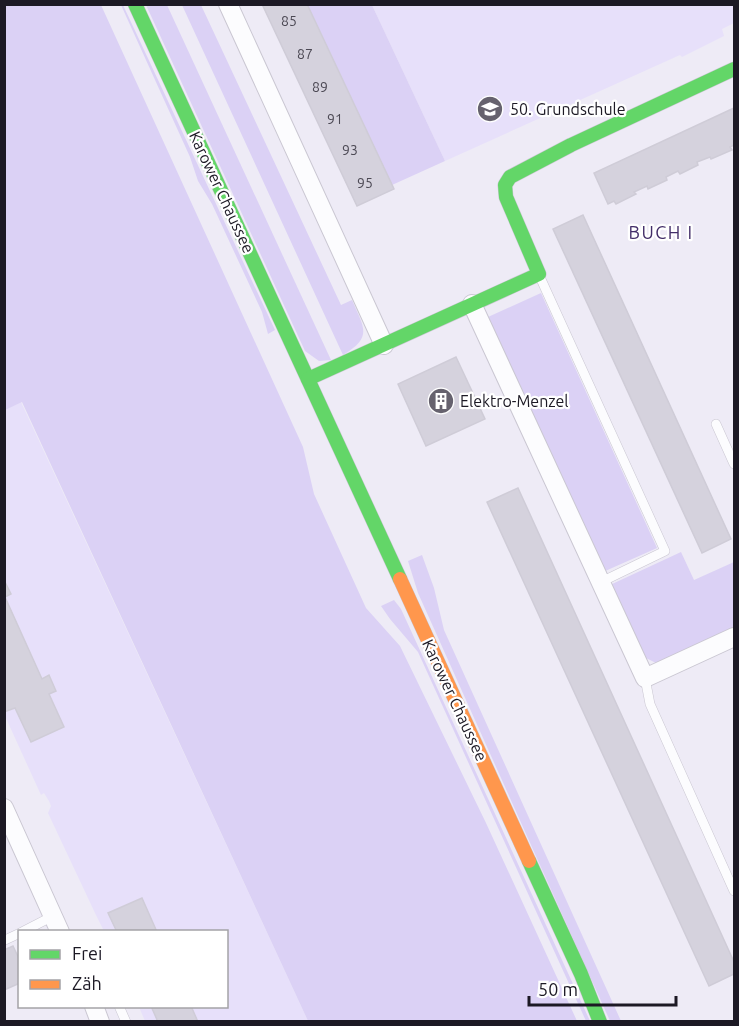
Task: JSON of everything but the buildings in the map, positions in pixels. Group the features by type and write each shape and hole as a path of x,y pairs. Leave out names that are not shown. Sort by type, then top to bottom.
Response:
{"main road":[{"name":"Karower Chaussee","path":"135,4 581,974 600,1022"},
{"path":"308,379 539,274 506,196 505,185 510,177 571,145 735,69"}],"street":[{"path":"228,4 384,345"},
{"path":"472,304 645,678 735,637"},
{"path":"4,808 57,924"}],"lane":[{"path":"539,274 665,551 601,582"},
{"path":"716,424 735,464"},
{"path":"645,678 650,704 735,891"},
{"path":"30,930 57,924"},
{"path":"120,1008 126,1022"}],"shaded area":[{"path":"4,5 101,5 303,447 314,494 366,608 400,646 486,823 577,1021 308,1021 22,402 5,410"},
{"path":"121,5 123,5 275,330 268,334 262,312 212,204 198,181 190,157"},
{"path":"146,5 167,5 331,360 319,361 305,351"},
{"path":"182,5 201,5 341,305 352,300 363,331 359,343 343,355"},
{"path":"307,5 372,5 445,161 392,185"},
{"name":"50. Grundschule","path":"372,5 734,5 734,23 722,29 724,36 682,57 680,55 445,161"},
{"path":"541,293 657,548 603,572 488,317"},
{"path":"21,402 308,1021 145,1021 139,1008 228,1008 228,930 104,930 48,813 51,806 49,801 44,793 41,795 5,716 4,410"},
{"path":"681,552 694,580 734,562 734,631 658,664 644,657 610,585"},
{"path":"422,555 434,588 444,630 621,1021 610,1021 418,593 408,561"},
{"path":"394,600 401,609 590,1021 586,1021 418,652 381,606"}],"traffic: fast":[{"path":"135,4 400,579"},
{"path":"308,379 539,274 506,197 505,185 510,177 571,145 734,69"},
{"path":"529,861 581,974 600,1022"}],"traffic: slow":[{"path":"400,579 529,861"}],"place":[{"name":"50. Grundschule","path":"490,109"},
{"name":"Elektro-Menzel","path":"441,401"}],"district":[{"name":"BUCH I","path":"661,232"}]}
